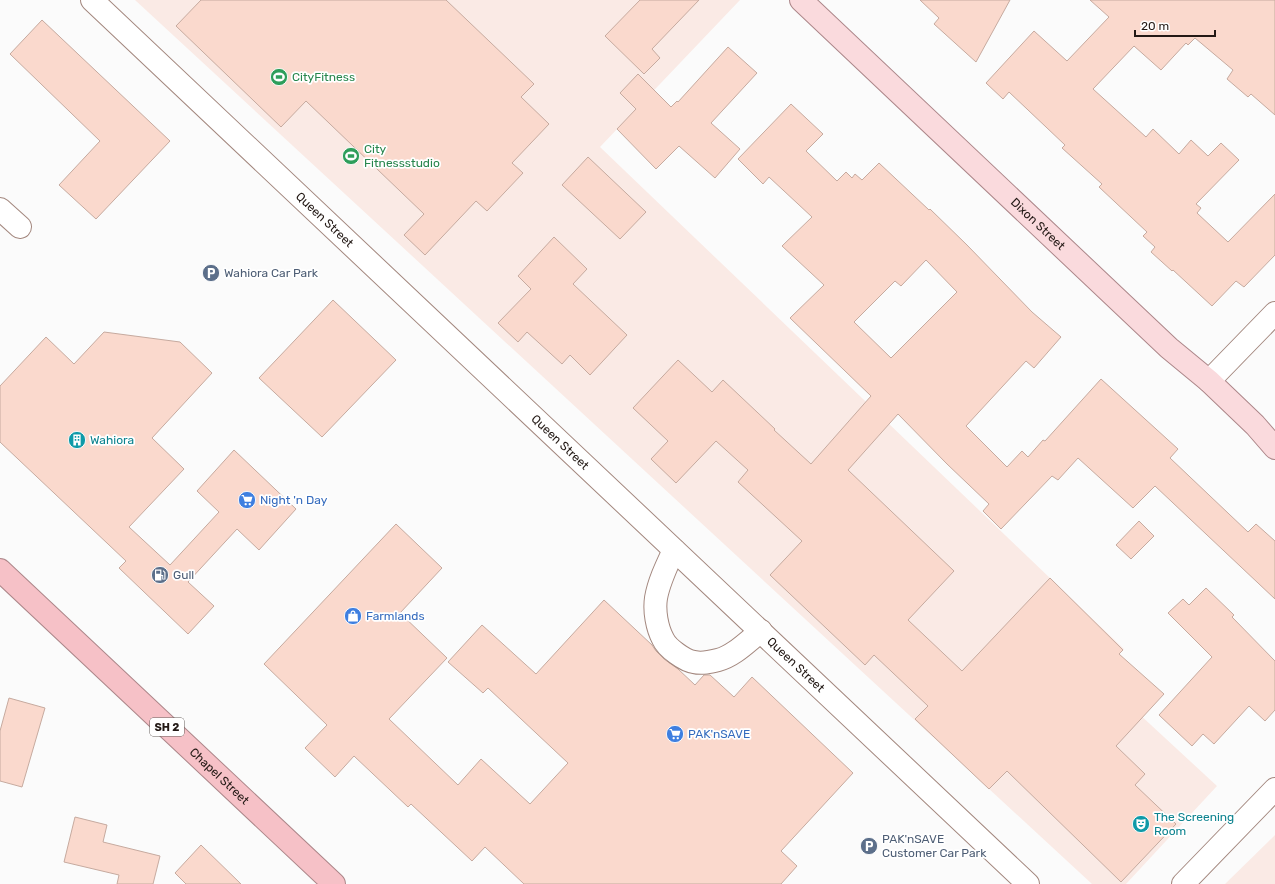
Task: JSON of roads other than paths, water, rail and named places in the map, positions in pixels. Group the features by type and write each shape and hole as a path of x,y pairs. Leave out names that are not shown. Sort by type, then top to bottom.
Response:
{"highway":[{"name":"Chapel Street","path":"0,570 334,884"}],"main road":[{"name":"Dixon Street","path":"801,0 1163,343 1209,381 1255,425 1275,448"}],"street":[{"name":"Queen Street","path":"92,0 1028,884"},
{"path":"0,209 20,227"},
{"path":"1209,381 1275,313"},
{"path":"674,550 659,583 655,599 658,625 663,641 682,658 693,662 705,663 720,660 733,653 761,631"},
{"path":"1183,884 1275,789"}],"place":[{"name":"CityFitness","path":"279,77"},
{"name":"City Fitnessstudio","path":"351,156"},
{"name":"Wahiora Car Park","path":"211,273"},
{"name":"Wahiora","path":"77,440"},
{"name":"Night 'n Day","path":"247,500"},
{"name":"Gull","path":"160,575"},
{"name":"Farmlands","path":"353,616"},
{"name":"PAK'nSAVE","path":"675,734"},
{"name":"The Screening Room","path":"1141,824"},
{"name":"PAK'nSAVE Customer Car Park","path":"869,846"}]}
